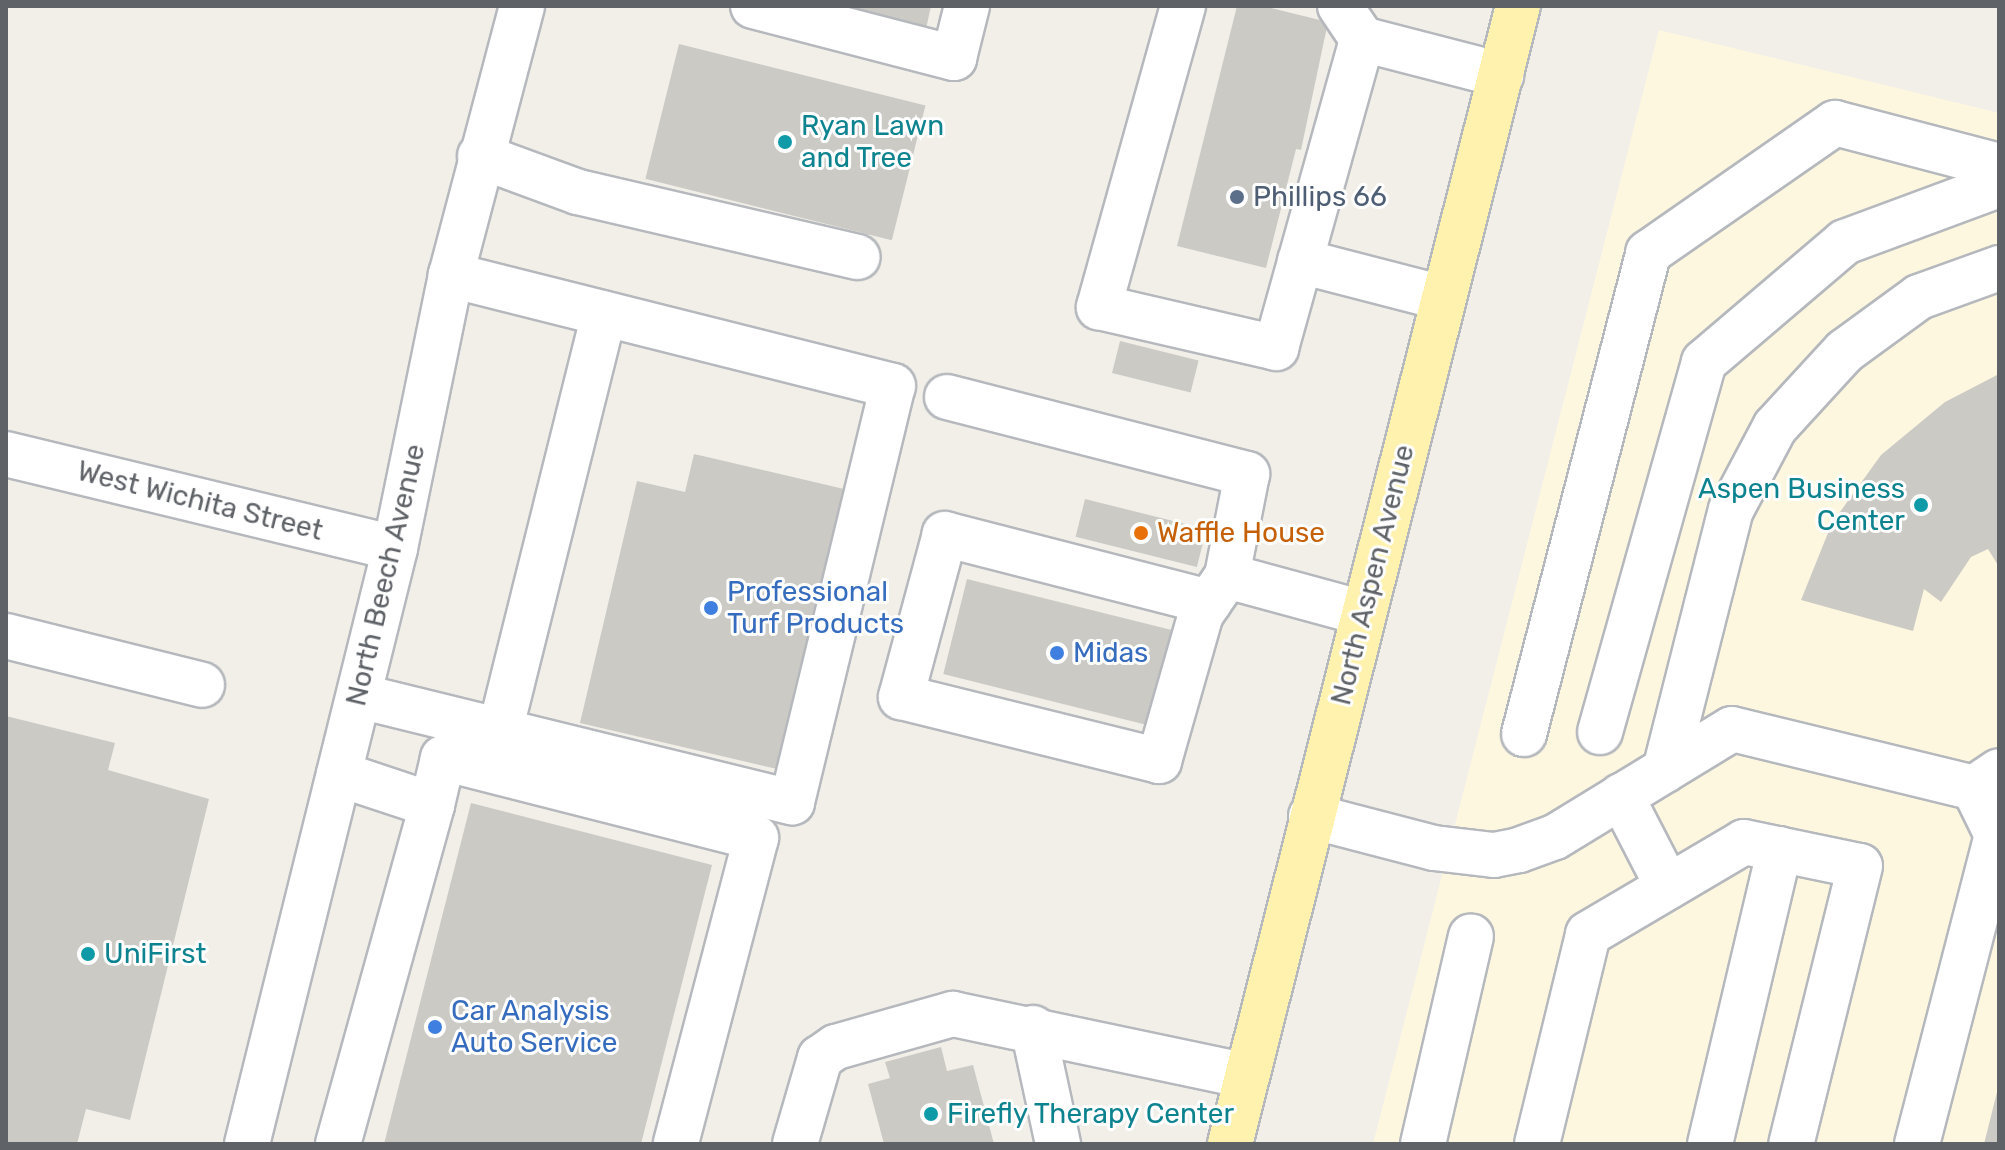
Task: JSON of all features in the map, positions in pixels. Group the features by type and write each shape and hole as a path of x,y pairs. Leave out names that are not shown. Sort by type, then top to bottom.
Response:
{"main road":[{"name":"North Aspen Avenue","path":"1230,1144 1518,6"}],"street":[{"name":"North Beech Avenue","path":"247,1144 395,548 451,275 522,6"},
{"path":"753,6 954,58 967,6"},
{"path":"1183,6 1099,307 1276,348 1300,261 1351,23 1501,75"},
{"path":"1524,734 1648,253 1835,123 1999,166"},
{"path":"480,156 578,192 858,257"},
{"path":"1600,732 1704,362 1845,242 1999,185"},
{"path":"1300,261 1443,298"},
{"path":"1665,770 1731,510 1775,427 1845,351 1919,297 1999,268"},
{"path":"359,696 792,802 893,386 451,275"},
{"path":"500,731 604,314"},
{"path":"947,397 1247,474 1218,589 1159,761 901,697 945,534 1218,589 1363,613"},
{"name":"West Wichita Street","path":"6,454 395,548"},
{"path":"6,636 202,685"},
{"path":"1311,816 1434,848 1494,855 1555,837 1732,729 1987,779 1997,835 1917,1144"},
{"path":"338,1144 443,758 756,838 676,1144"},
{"path":"339,774 432,805"},
{"path":"1621,796 1668,887"},
{"path":"1537,1144 1588,934 1744,842 1860,866 1791,1144"},
{"path":"1710,1144 1780,849"},
{"path":"1423,1144 1471,936"},
{"path":"795,1144 820,1058 836,1047 953,1014 1033,1028 1247,1076"},
{"path":"1033,1028 1058,1144"}],"shaded area":[{"path":"1659,30 1999,113 1999,1144 1373,1144"}],"building":[{"path":"839,6 931,6 926,29"},
{"path":"1237,6 1263,6 1328,22 1301,150 1296,149 1266,268 1177,246"},
{"name":"Ryan Lawn and Tree","path":"679,44 925,105 892,240 645,179"},
{"path":"1120,341 1199,361 1191,393 1112,373"},
{"name":"Aspen Business Center","path":"1999,374 1999,567 1988,549 1971,557 1941,602 1924,589 1913,631 1801,600 1832,523 1881,455 1945,402"},
{"name":"Professional Turf Products","path":"694,454 844,489 777,769 580,723 637,481 685,492"},
{"name":"Waffle House","path":"1085,499 1206,529 1197,567 1076,537"},
{"name":"Midas","path":"967,579 1172,630 1148,725 943,674"},
{"name":"UniFirst","path":"6,716 115,743 108,770 209,799 130,1120 86,1109 77,1144 6,1144"},
{"path":"471,803 712,865 641,1144 384,1144"},
{"name":"Firefly Therapy Center","path":"941,1047 947,1071 973,1065 994,1144 884,1144 868,1084 890,1078 885,1062"},
{"path":"1998,1088 1999,1144 1984,1144"}],"place":[{"name":"Ryan Lawn and Tree","path":"785,142"},
{"name":"Phillips 66","path":"1237,197"},
{"name":"Aspen Business Center","path":"1921,505"},
{"name":"Waffle House","path":"1141,533"},
{"name":"Professional Turf Products","path":"711,608"},
{"name":"Midas","path":"1057,653"},
{"name":"UniFirst","path":"88,954"},
{"name":"Car Analysis Auto Service","path":"435,1027"},
{"name":"Firefly Therapy Center","path":"931,1114"}]}
